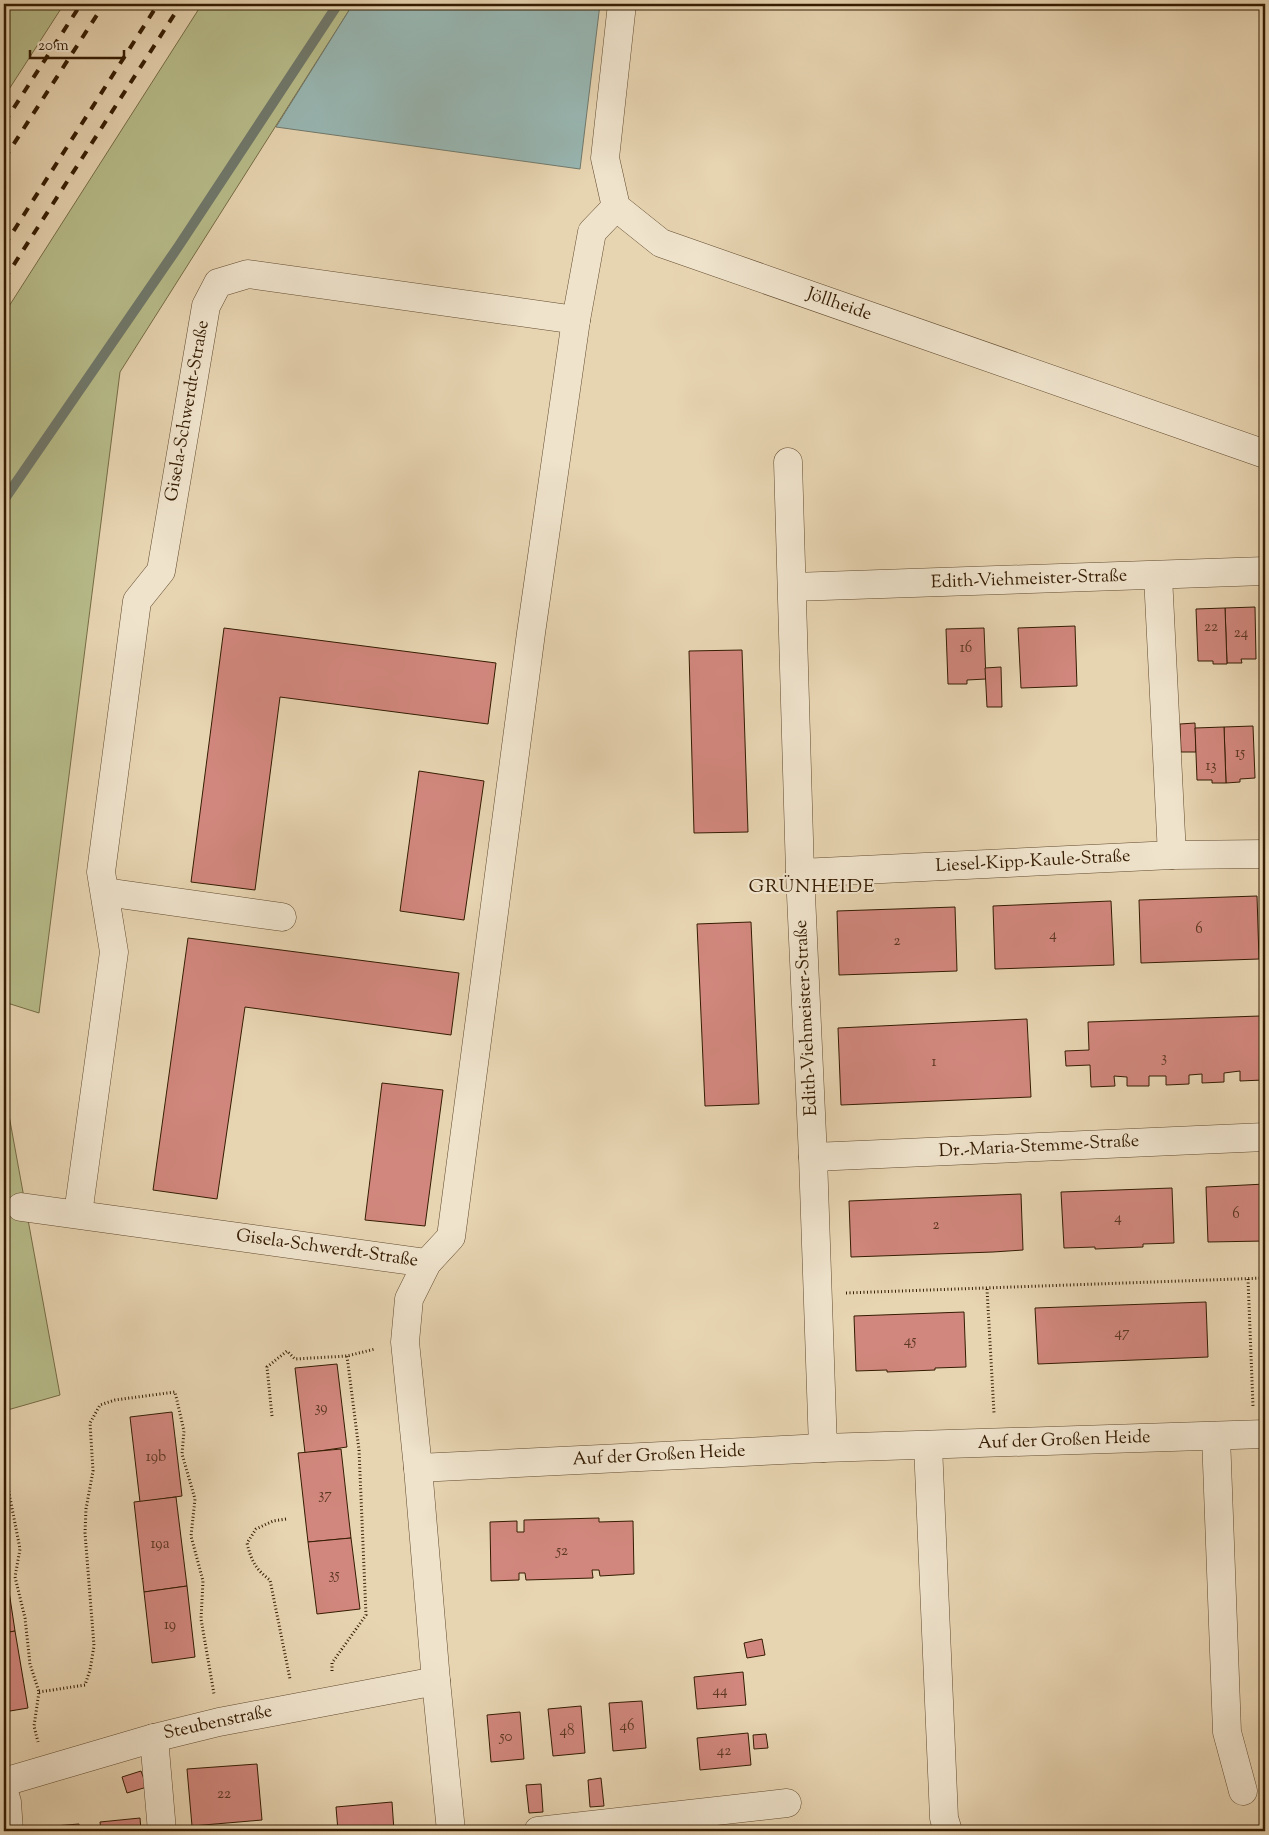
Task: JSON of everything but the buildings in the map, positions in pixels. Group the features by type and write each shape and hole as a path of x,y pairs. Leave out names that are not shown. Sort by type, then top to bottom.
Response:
{"street":[{"path":"427,1263 451,1237 530,643 576,320 592,232 616,207 605,158 622,4"},
{"name":"Jöllheide","path":"616,207 661,242 1265,454"},
{"name":"Gisela-Schwerdt-Straße","path":"78,1214 114,952 101,872 137,601 160,571 206,306 218,283 248,274 576,320"},
{"name":"Edith-Viehmeister-Straße","path":"788,462 800,872 813,1157 823,1448"},
{"name":"Edith-Viehmeister-Straße","path":"793,587 1265,571"},
{"path":"1158,576 1172,855"},
{"name":"Liesel-Kipp-Kaule-Straße","path":"800,872 1172,855 1265,854"},
{"path":"105,892 282,917"},
{"name":"Dr.-Maria-Stemme-Straße","path":"813,1157 1265,1137"},
{"name":"Gisela-Schwerdt-Straße","path":"21,1207 427,1263 409,1298 405,1342 418,1468"},
{"name":"Auf der Großen Heide","path":"418,1468 823,1448 1260,1435"},
{"path":"1216,1436 1227,1732 1243,1791"},
{"path":"928,1445 944,1818 948,1831"},
{"path":"418,1468 451,1831"},
{"name":"Steubenstraße","path":"4,1782 154,1738 219,1722 332,1699 436,1681"},
{"path":"154,1738 162,1831"},
{"path":"4,1792 7,1802 9,1831"},
{"path":"538,1831 787,1803"}],"path":[{"path":"818,1294 1265,1278"},
{"path":"1248,1279 1260,1435"},
{"path":"987,1288 995,1443"},
{"path":"272,1416 267,1367 287,1351 295,1359 347,1356 405,1342"},
{"path":"332,1699 332,1663 366,1615 359,1450 347,1356"},
{"path":"39,1692 85,1685 90,1670 94,1646 85,1533 86,1509 93,1471 90,1423 100,1405 115,1400 175,1392 184,1431 182,1454 195,1499 191,1536 203,1581 201,1619 219,1722"},
{"path":"4,1468 20,1549 15,1576 25,1618 30,1664 39,1692 34,1726 44,1769"},
{"path":"286,1519 274,1521 256,1529 247,1544 250,1558 260,1572 270,1580 296,1707"}],"green space":[{"path":"4,4 64,4 4,97"},
{"path":"202,4 353,4 120,372 39,1013 4,1002 4,314"},
{"path":"4,1088 60,1395 4,1411"}],"water":[{"path":"353,4 600,4 580,169 276,127"}],"waterway":[{"path":"4,500 178,247 338,4"}],"railway":[{"path":"4,123 81,4"},
{"path":"4,159 104,4"},
{"path":"4,246 158,4"},
{"path":"4,280 181,4"}],"district":[{"name":"GRÜNHEIDE","path":"812,887"}]}
